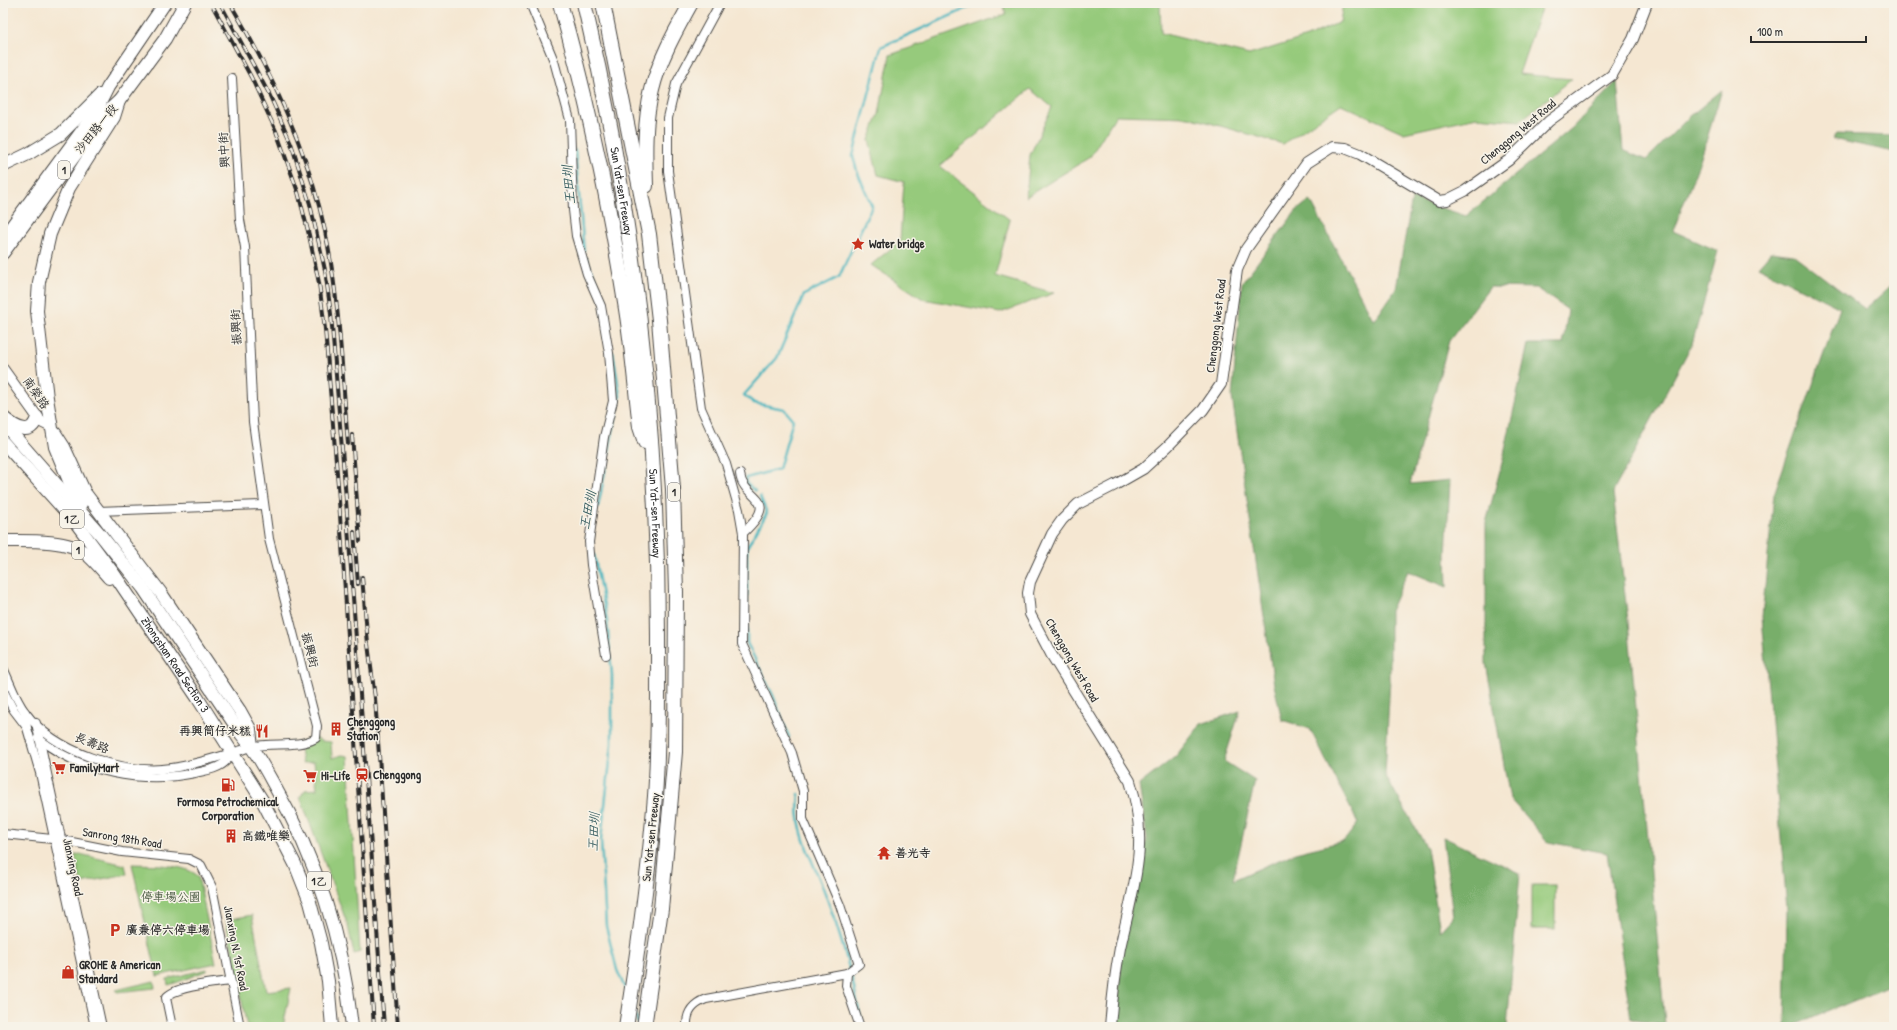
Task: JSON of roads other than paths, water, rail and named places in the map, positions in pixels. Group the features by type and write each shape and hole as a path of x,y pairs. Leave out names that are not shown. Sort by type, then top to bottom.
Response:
{"highway":[{"path":"551,3 603,181"},
{"path":"560,3 590,113 625,304 640,427 652,460"},
{"name":"Sun Yat-sen Freeway","path":"584,3 623,196 645,369 652,460 658,579 658,750 650,848 635,972 626,1027"},
{"name":"Sun Yat-sen Freeway","path":"603,3 649,234 672,465 676,592 675,752 668,842 651,986 644,1027"},
{"path":"649,234 645,140 652,90 662,61 691,3"}],"main road":[{"name":"沙田路一段","path":"3,253 7,239 95,113 108,88 164,4"},
{"name":"沙田路一段","path":"7,239 107,112 119,101 165,39 184,5"},
{"name":"沙田路一段","path":"3,166 28,154 61,134 108,88"},
{"path":"100,534 74,493 55,447 51,427 37,311 39,282 50,234 69,188 114,117 119,101"},
{"path":"3,417 17,428 24,429 31,428 35,425 37,417"},
{"name":"Zhongshan Road Section 3","path":"3,423 100,534 143,588 241,734 252,747 291,814 323,890 338,944 349,996 352,1027"},
{"name":"Zhongshan Road Section 3","path":"51,427 64,446 85,493 161,593 240,711 250,729 252,747"},
{"name":"Zhongshan Road Section 3","path":"3,442 76,524 114,574 193,691 262,800 294,864 310,902 321,943 328,981 332,1027"},
{"name":"1","path":"3,541 46,541 85,552 132,602"}],"street":[{"path":"530,3 554,61 570,120 573,210 576,236 587,274 601,306 609,353 614,401 604,437 589,542 591,566 606,655"},
{"path":"687,1027 689,1011 693,1006 706,999 849,972 859,964 840,905 803,818 803,790 794,761 742,644 743,533 739,510 726,464 701,408 674,204 668,171 668,118 676,84 720,3"},
{"name":"Chenggong West Road","path":"1110,1027 1117,965 1135,888 1139,821 1137,803 1130,781 1051,654 1030,614 1028,593 1030,582 1052,534 1062,520 1078,504 1143,469 1203,410 1221,384 1237,270 1246,249 1307,163 1332,147 1345,148 1360,154 1439,201 1447,200 1465,191 1509,160 1549,121 1612,75 1633,39 1647,3"},
{"name":"興中街","path":"232,78 240,220"},
{"name":"振興街","path":"240,220 245,247 253,422 269,539 318,733 316,738 307,743 252,747"},
{"name":"南榮路","path":"3,369 41,422 51,427"},
{"path":"740,474 742,484 756,496 760,505 758,516 743,533"},
{"path":"98,512 264,505"},
{"name":"長壽路","path":"3,668 25,712 36,724 61,743 92,758 121,766 153,770 172,768 233,754 252,747"},
{"name":"長壽路","path":"3,690 13,709 27,728 39,739 80,762 99,769 123,775 151,778 174,777 221,765 233,754"},
{"name":"Jianxing Road","path":"25,712 27,728 72,890 102,1027"},
{"name":"Jianxing Road","path":"36,724 45,762 95,1027"},
{"path":"45,762 55,754 65,754"},
{"name":"Sanrong 18th Road","path":"3,834 59,840 122,852 189,859 201,865 207,874"},
{"name":"Jianxing N. 1st Road","path":"207,874 212,887 240,1027"},
{"path":"849,972 846,986 860,1027"},
{"path":"172,1027 166,998 169,994 188,988 230,981"}],"waterway":[{"path":"755,491 746,483 746,478 779,469 793,420 784,409 754,403 744,395 777,358 804,295 839,277 872,206 857,171 853,156 881,47 979,3"},
{"name":"王田圳","path":"575,150 584,251"},
{"name":"王田圳","path":"586,258 603,298 604,305"},
{"name":"王田圳","path":"598,507 620,396 613,353"},
{"path":"760,496 767,513 747,547 747,643 773,695 789,737"},
{"name":"王田圳","path":"594,555 607,620 612,675 612,744 601,840 606,926 617,970 626,991"},
{"path":"800,766 802,777"},
{"path":"799,794 798,808 802,833 841,938 860,1015"},
{"name":"王田圳","path":"634,1013 639,1025"}],"railway":[{"path":"211,3 251,77 276,131 298,192 319,283 325,329 338,485 374,1027"},
{"path":"220,3 270,96 291,143 310,204 325,270 331,314 345,486 384,1027"},
{"path":"230,3 260,57 287,113 299,142 318,201 334,284 340,338 348,444"},
{"path":"352,435 360,541"},
{"path":"354,532 358,584"},
{"path":"362,577 375,698 398,1027"}],"place":[{"name":"Water bridge","path":"858,244"},
{"name":"Chenggong Station","path":"336,729"},
{"name":"再興筒仔米糕","path":"262,731"},
{"name":"FamilyMart","path":"59,768"},
{"name":"Chenggong","path":"362,775"},
{"name":"Hi-Life","path":"310,776"},
{"name":"Formosa Petrochemical Corporation","path":"228,785"},
{"name":"高鐵唯樂","path":"231,836"},
{"name":"善光寺","path":"884,853"},
{"name":"廣兼停六停車場","path":"115,930"},
{"name":"GROHE & American Standard","path":"68,972"}],"park label":[{"name":"停車場公園","path":"171,897"}]}
